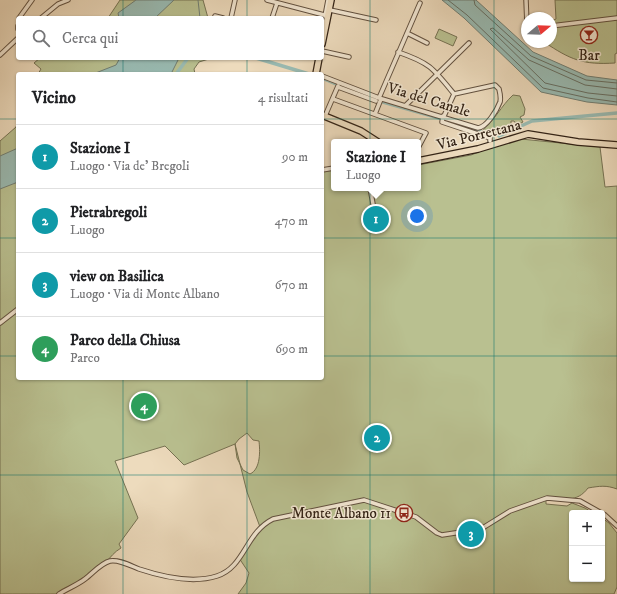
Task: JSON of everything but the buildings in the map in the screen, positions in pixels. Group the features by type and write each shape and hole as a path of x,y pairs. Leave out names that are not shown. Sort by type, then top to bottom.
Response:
{"main road":[{"path":"324,30 326,16 330,10 332,0"},
{"path":"317,72 319,60"},
{"path":"324,115 361,131 373,139"},
{"name":"Via Porrettana","path":"421,160 478,149 528,134 580,143 617,144"}],"street":[{"path":"20,16 32,0"},
{"path":"43,16 58,4 68,0"},
{"path":"231,16 235,0"},
{"path":"267,0 326,16 328,0"},
{"path":"526,0 526,12"},
{"path":"273,16 277,3"},
{"path":"375,114 379,99 398,52 420,3"},
{"path":"330,10 376,20"},
{"path":"557,25 617,18"},
{"path":"407,33 427,43"},
{"path":"0,55 16,40"},
{"path":"405,106 469,42"},
{"path":"324,52 349,57"},
{"path":"398,52 420,60 430,66 454,94 443,116 442,122 490,138 490,141"},
{"name":"Via del Canale","path":"324,77 379,99 481,127 488,121 500,102 499,89 494,85 454,94"},
{"path":"324,113 333,99 339,83"},
{"path":"338,87 379,99"},
{"path":"333,99 426,133 421,142"},
{"path":"371,191 373,204"},
{"path":"0,323 16,311"},
{"path":"59,594 86,578 108,562 119,562 152,573 184,579 210,578 229,570 256,532 264,524 273,519 358,500 375,503 411,515 442,535 481,529 510,511 547,498 580,501 602,513 617,526"}],"green space":[{"path":"120,0 203,0 207,16 109,16"},
{"path":"555,0 617,0 617,53 615,54 615,63 586,62 570,57 554,48 557,48 557,12 556,12"},
{"path":"439,29 457,37 453,46 435,38"},
{"path":"38,60 206,60 199,62 194,69 195,72 39,72 41,69 34,63"},
{"path":"513,95 520,96 525,109 524,115 520,117 523,122 517,125 514,121 511,121 511,124 497,132 495,135 482,131 491,122"},
{"path":"16,127 16,380 324,380 324,170 331,169 331,191 421,191 421,164 471,155 497,145 521,139 600,147 605,187 617,186 617,489 603,486 588,488 584,493 574,498 546,498 546,504 567,506 572,503 588,510 569,510 569,582 605,582 605,520 617,533 617,587 614,594 238,594 246,583 249,573 239,558 260,527 247,492 240,464 243,470 250,474 254,472 258,464 259,441 253,440 247,433 235,444 184,465 165,446 115,461 138,518 119,544 121,548 89,576 68,589 56,594 0,594 0,141"}],"water":[{"path":"136,0 174,0 157,16 119,16 118,13"},
{"path":"442,0 476,0 521,41 521,48 529,48 533,52 587,76 617,80 617,105 587,102 541,92 464,18"},
{"path":"119,60 178,60 172,72 98,72 116,65"},
{"path":"16,149 16,183 0,189 0,156"}],"waterway":[{"path":"198,0 200,16"},
{"path":"178,72 186,60"},
{"path":"263,60 302,72"},
{"path":"324,79 336,84"},
{"path":"341,86 365,95"},
{"path":"383,102 439,118"},
{"path":"499,136 532,121 617,113"},
{"path":"446,120 492,136"}],"place":[{"name":"Bar","path":"589,35"},
{"name":"Stazione I","path":"376,219"},
{"name":"Parco della Chiusa","path":"144,406"},
{"name":"Pietrabregoli","path":"377,438"},
{"name":"Monte Albano 11","path":"404,513"},
{"name":"view on Basilica","path":"471,534"}]}
